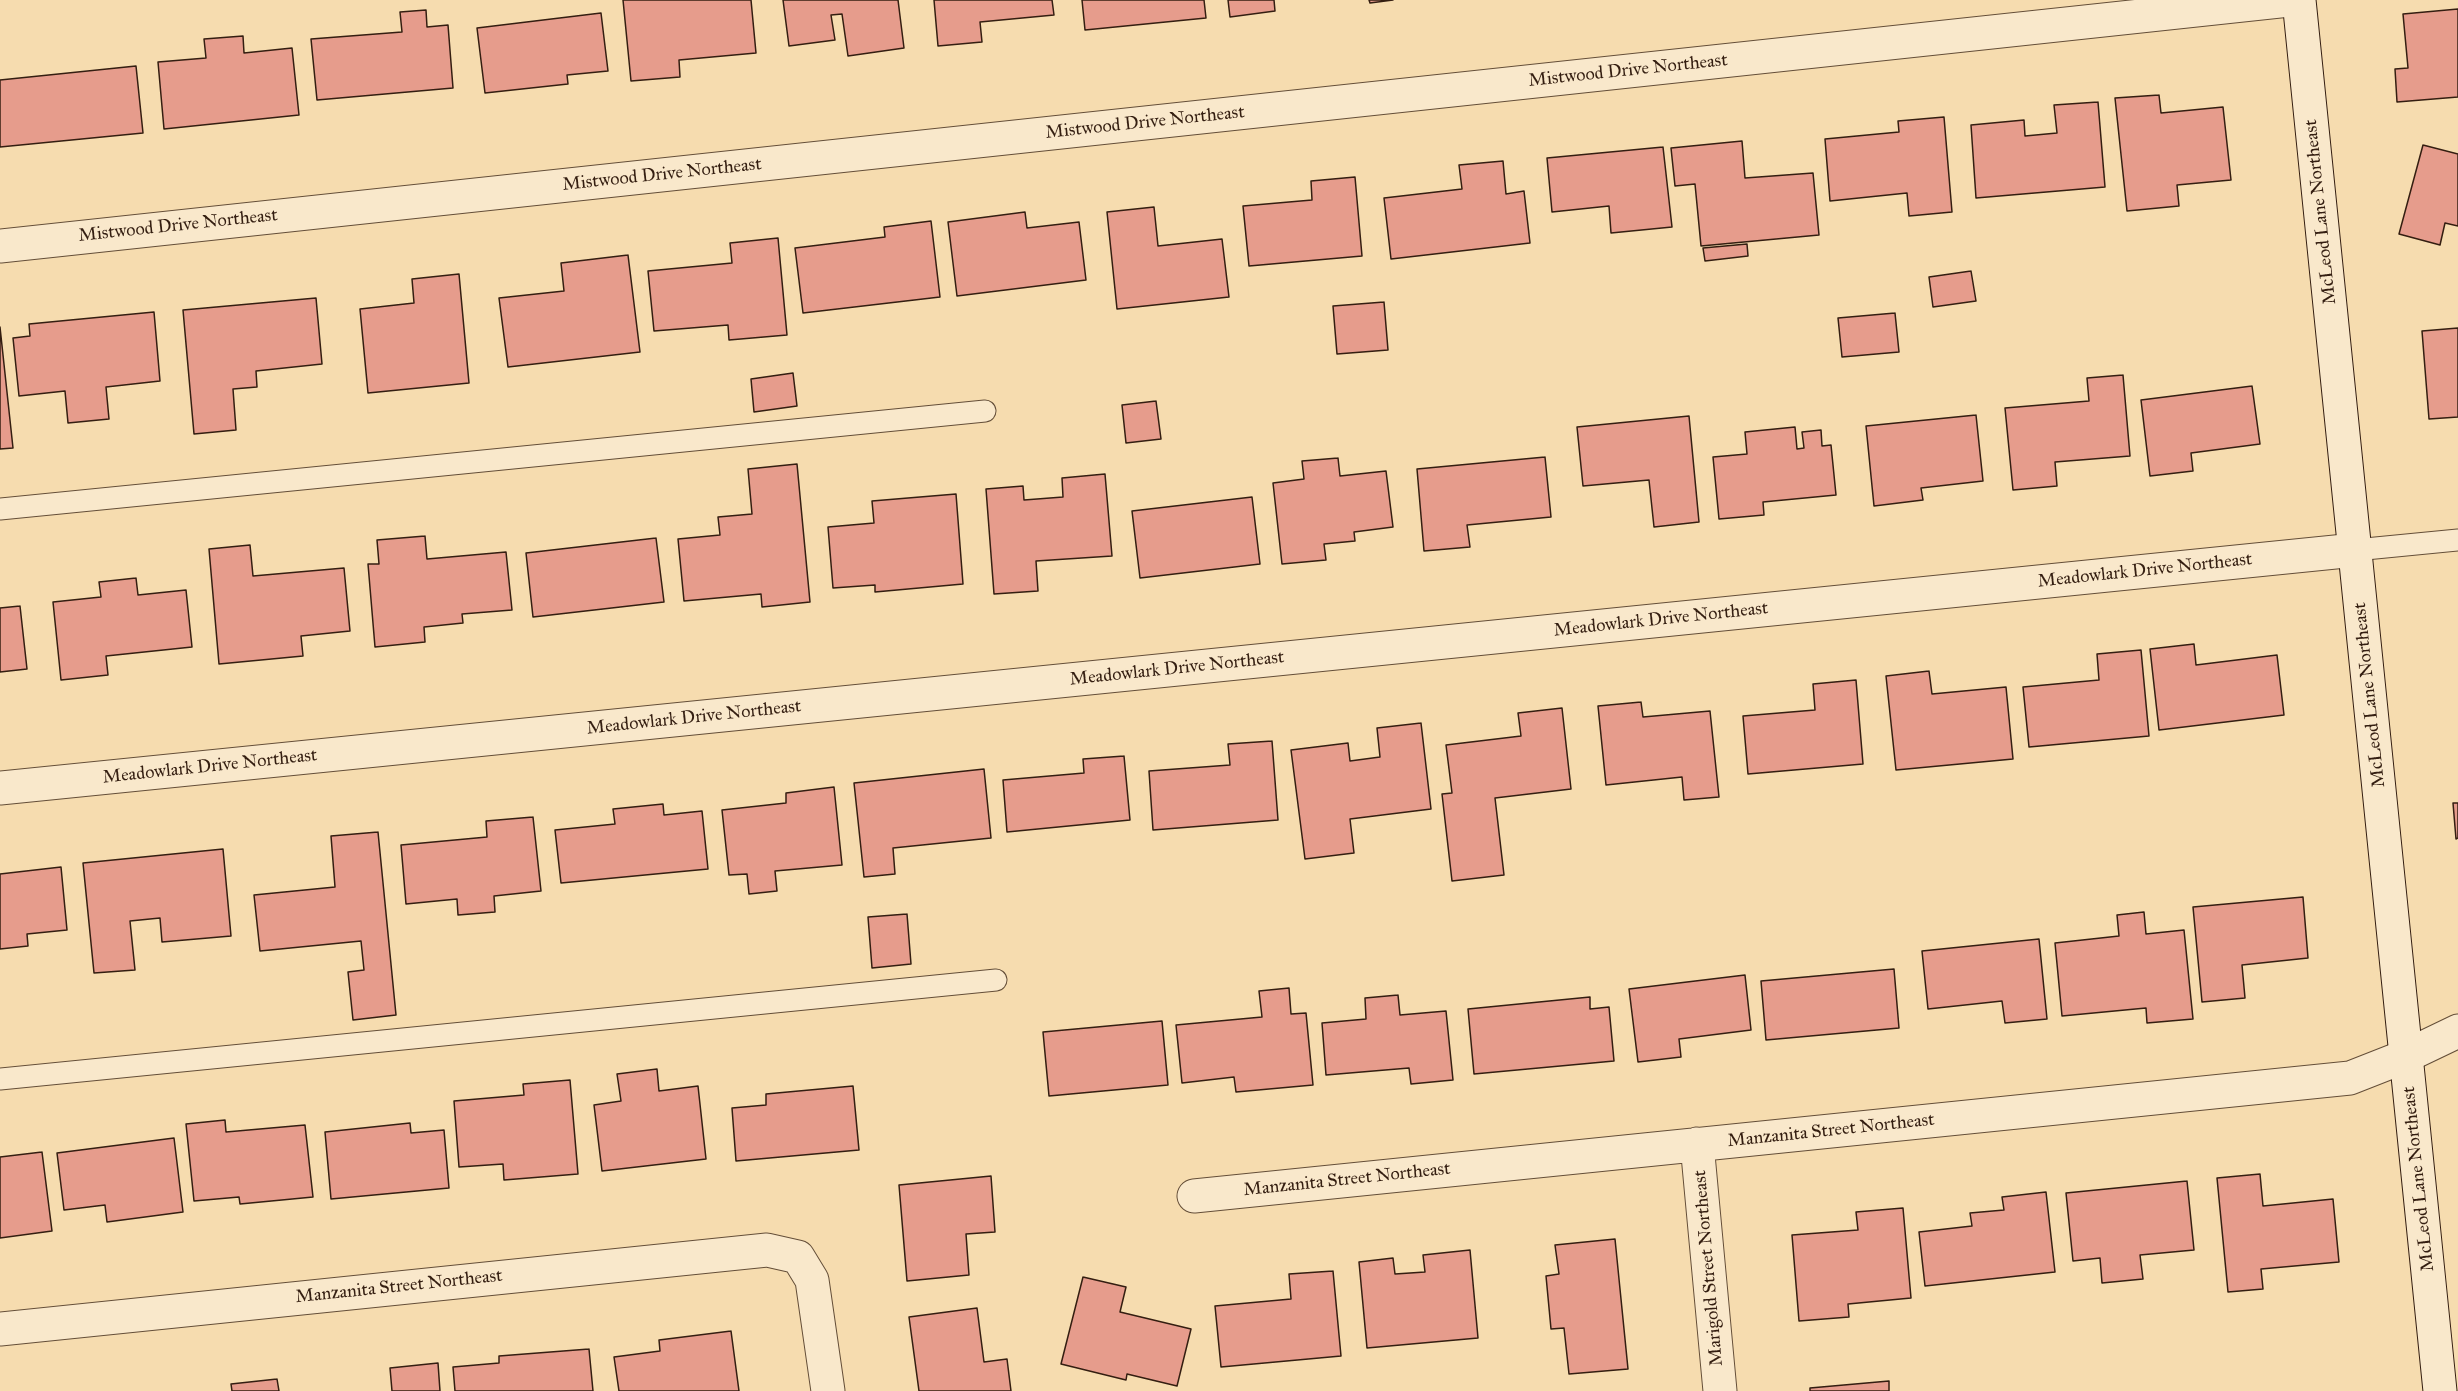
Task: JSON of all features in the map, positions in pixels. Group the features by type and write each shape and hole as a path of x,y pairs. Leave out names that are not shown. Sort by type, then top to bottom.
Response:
{"street":[{"name":"Mistwood Drive Northeast","path":"0,246 2289,0"},
{"name":"McLeod Lane Northeast","path":"2300,0 2440,1391"},
{"name":"Meadowlark Drive Northeast","path":"0,788 2355,550"},
{"name":"Manzanita Street Northeast","path":"1194,1196 2350,1078 2406,1056 2458,1031"},
{"name":"Marigold Street Northeast","path":"1697,1144 1720,1391"},
{"name":"Manzanita Street Northeast","path":"0,1329 767,1250 798,1257 812,1280 828,1391"}],"lane":[{"path":"0,509 985,411"},
{"path":"2355,550 2458,540"},
{"path":"0,1079 996,980"}],"building":[{"path":"623,0 751,0 756,53 679,60 680,77 631,81"},
{"path":"783,0 898,0 904,48 848,56 842,14 831,15 835,40 789,46"},
{"path":"934,0 1052,0 1054,15 980,22 982,42 938,46"},
{"path":"1082,0 1204,0 1206,18 1085,30"},
{"path":"1228,0 1274,0 1275,11 1230,17"},
{"path":"1369,0 1393,0 1370,3"},
{"path":"2458,9 2458,97 2397,102 2395,69 2408,68 2403,14"},
{"path":"426,10 427,27 448,25 453,88 317,100 311,39 402,32 400,12"},
{"path":"601,13 608,71 567,75 568,84 485,93 477,28"},
{"path":"243,36 244,53 292,48 299,115 164,129 158,62 206,58 204,39"},
{"path":"136,66 143,133 0,147 0,80"},
{"path":"2159,95 2161,113 2223,107 2231,180 2177,185 2179,206 2127,211 2115,98"},
{"path":"2098,102 2105,187 1976,198 1971,125 2024,120 2025,136 2057,133 2054,105"},
{"path":"1944,117 1952,212 1909,216 1907,193 1830,201 1825,139 1899,132 1898,121"},
{"path":"1742,141 1745,178 1813,173 1819,235 1701,246 1695,184 1675,186 1671,148"},
{"path":"2423,145 2458,154 2458,226 2445,223 2440,245 2399,234"},
{"path":"1663,147 1672,227 1611,233 1609,206 1552,212 1547,158"},
{"path":"1503,161 1506,194 1524,191 1530,243 1391,259 1384,198 1462,189 1459,165"},
{"path":"1355,177 1362,256 1249,266 1243,206 1312,200 1311,181"},
{"path":"1154,207 1158,246 1222,239 1229,297 1117,309 1107,212"},
{"path":"1025,212 1027,228 1079,222 1086,280 957,296 948,222"},
{"path":"931,221 940,297 803,313 795,248 885,237 884,227"},
{"path":"778,238 787,335 729,340 728,325 654,331 648,271 732,263 730,243"},
{"path":"1747,244 1748,256 1705,261 1703,248"},
{"path":"628,255 640,352 508,367 499,298 564,291 561,263"},
{"path":"1971,271 1976,301 1933,307 1929,277"},
{"path":"459,274 469,383 368,393 360,309 414,303 412,279"},
{"path":"316,298 322,364 256,371 257,387 233,389 236,430 194,434 183,310"},
{"path":"1384,302 1388,350 1337,354 1333,306"},
{"path":"154,312 160,381 106,387 109,419 68,423 65,391 19,396 13,338 30,336 29,324"},
{"path":"1895,313 1899,352 1842,357 1838,318"},
{"path":"0,327 13,448 0,449"},
{"path":"2458,328 2458,417 2429,419 2422,331"},
{"path":"793,373 797,406 754,412 751,379"},
{"path":"2123,375 2130,456 2055,462 2057,486 2013,490 2005,408 2089,401 2087,378"},
{"path":"2252,386 2260,444 2191,453 2193,471 2150,476 2141,400"},
{"path":"1156,401 1161,439 1126,443 1122,405"},
{"path":"1976,415 1983,481 1921,488 1923,500 1874,506 1866,426"},
{"path":"1689,416 1699,522 1654,527 1649,480 1583,486 1577,427"},
{"path":"1795,427 1797,449 1804,448 1802,432 1821,430 1822,446 1831,445 1836,495 1763,502 1764,515 1719,519 1713,457 1747,454 1745,432"},
{"path":"1545,457 1551,517 1467,525 1470,547 1424,551 1417,469"},
{"path":"1338,458 1340,476 1386,471 1393,527 1354,532 1355,541 1324,544 1326,560 1282,564 1273,483 1304,479 1302,461"},
{"path":"797,464 810,602 762,607 761,594 684,601 678,539 720,535 718,517 752,514 748,469"},
{"path":"1105,474 1112,556 1036,561 1038,591 994,594 986,489 1023,486 1024,500 1063,497 1062,478"},
{"path":"956,494 963,584 875,592 875,585 833,588 828,527 874,523 872,501"},
{"path":"1252,497 1260,564 1140,578 1132,511"},
{"path":"425,536 427,559 506,552 512,610 462,614 463,623 424,627 425,642 375,647 368,564 379,564 377,540"},
{"path":"656,538 664,602 533,617 526,553"},
{"path":"250,545 253,576 344,568 350,631 301,636 303,656 219,664 209,549"},
{"path":"136,578 138,595 186,590 192,647 106,656 108,675 61,680 53,602 101,597 99,582"},
{"path":"20,606 27,669 0,672 0,608"},
{"path":"2194,644 2196,665 2277,655 2284,715 2159,730 2150,649"},
{"path":"2141,650 2149,736 2029,747 2023,687 2099,680 2097,654"},
{"path":"1929,671 1932,694 2006,687 2013,759 1896,770 1886,676"},
{"path":"1856,680 1863,764 1748,774 1743,716 1815,710 1813,684"},
{"path":"1641,702 1643,717 1710,711 1719,797 1684,800 1682,777 1606,785 1598,706"},
{"path":"1562,708 1571,789 1495,798 1504,875 1452,881 1442,794 1452,793 1446,745 1521,736 1518,713"},
{"path":"1421,723 1431,809 1350,819 1354,853 1305,859 1291,750 1348,743 1350,761 1380,757 1377,728"},
{"path":"1272,741 1278,820 1153,830 1149,771 1230,765 1228,744"},
{"path":"1124,756 1130,820 1007,832 1003,780 1084,773 1083,759"},
{"path":"984,769 991,838 893,848 895,874 864,877 854,783"},
{"path":"834,787 842,865 775,871 777,891 749,894 747,874 729,875 722,810 786,803 786,793"},
{"path":"2453,803 2458,803 2458,838 2456,839"},
{"path":"663,804 664,815 702,811 708,869 561,883 555,830 615,824 613,809"},
{"path":"533,817 541,891 494,896 495,912 458,915 457,899 406,904 401,845 487,837 486,821"},
{"path":"378,832 396,1015 353,1020 348,972 364,970 361,941 260,951 254,895 335,887 331,836"},
{"path":"223,849 231,936 162,942 160,918 130,921 135,970 94,973 83,863"},
{"path":"61,867 67,930 27,934 28,946 0,949 0,874"},
{"path":"2303,897 2308,958 2242,965 2245,998 2202,1002 2193,907"},
{"path":"2144,912 2146,934 2184,930 2193,1019 2147,1023 2146,1008 2062,1016 2055,943 2119,936 2117,915"},
{"path":"907,914 911,964 872,968 868,917"},
{"path":"2039,939 2047,1019 2005,1023 2002,1001 1928,1009 1922,951"},
{"path":"1894,969 1899,1028 1766,1040 1761,981"},
{"path":"1745,975 1751,1030 1679,1039 1681,1057 1638,1062 1629,989"},
{"path":"1289,988 1291,1014 1306,1013 1313,1085 1236,1092 1234,1077 1182,1083 1176,1025 1262,1017 1259,991"},
{"path":"1398,995 1400,1015 1446,1011 1453,1080 1411,1084 1409,1068 1326,1075 1322,1023 1366,1019 1365,998"},
{"path":"1590,997 1590,1009 1609,1007 1614,1061 1474,1074 1468,1009"},
{"path":"1162,1021 1168,1085 1049,1096 1043,1032"},
{"path":"657,1069 659,1091 698,1086 706,1159 602,1171 594,1105 621,1101 617,1074"},
{"path":"570,1080 578,1174 504,1180 503,1164 459,1167 454,1101 524,1095 523,1084"},
{"path":"853,1086 859,1150 736,1161 732,1108 766,1105 766,1094"},
{"path":"225,1120 226,1132 305,1125 313,1197 240,1204 239,1197 194,1201 186,1124"},
{"path":"410,1123 411,1133 444,1130 449,1188 331,1199 325,1132"},
{"path":"174,1138 183,1212 107,1222 105,1205 64,1210 57,1153"},
{"path":"42,1152 52,1231 0,1238 0,1157"},
{"path":"2260,1174 2263,1206 2333,1199 2339,1262 2261,1269 2263,1289 2228,1292 2217,1178"},
{"path":"991,1176 995,1232 966,1234 969,1275 907,1281 899,1185"},
{"path":"2187,1181 2194,1250 2140,1255 2143,1279 2102,1283 2100,1258 2073,1261 2066,1193"},
{"path":"2046,1192 2055,1272 1925,1286 1919,1232 1972,1226 1970,1213 2004,1210 2002,1197"},
{"path":"1903,1208 1911,1298 1848,1304 1849,1317 1799,1321 1792,1235 1858,1230 1856,1212"},
{"path":"1615,1239 1628,1369 1569,1374 1564,1328 1551,1329 1546,1276 1559,1274 1555,1245"},
{"path":"1470,1250 1478,1338 1367,1348 1359,1262 1393,1258 1395,1274 1425,1272 1423,1255"},
{"path":"1333,1271 1341,1356 1221,1367 1215,1306 1291,1299 1289,1274"},
{"path":"1083,1277 1126,1287 1120,1312 1191,1329 1177,1386 1127,1374 1126,1380 1061,1364"},
{"path":"977,1308 984,1362 1007,1359 1011,1391 919,1391 909,1317"},
{"path":"731,1331 739,1391 619,1391 614,1357 660,1351 659,1340"},
{"path":"589,1349 593,1391 455,1391 453,1367 499,1363 499,1356"},
{"path":"438,1363 440,1391 392,1391 390,1368"},
{"path":"277,1379 279,1391 232,1391 231,1384"},
{"path":"1889,1381 1889,1391 1810,1391 1810,1388"}]}
